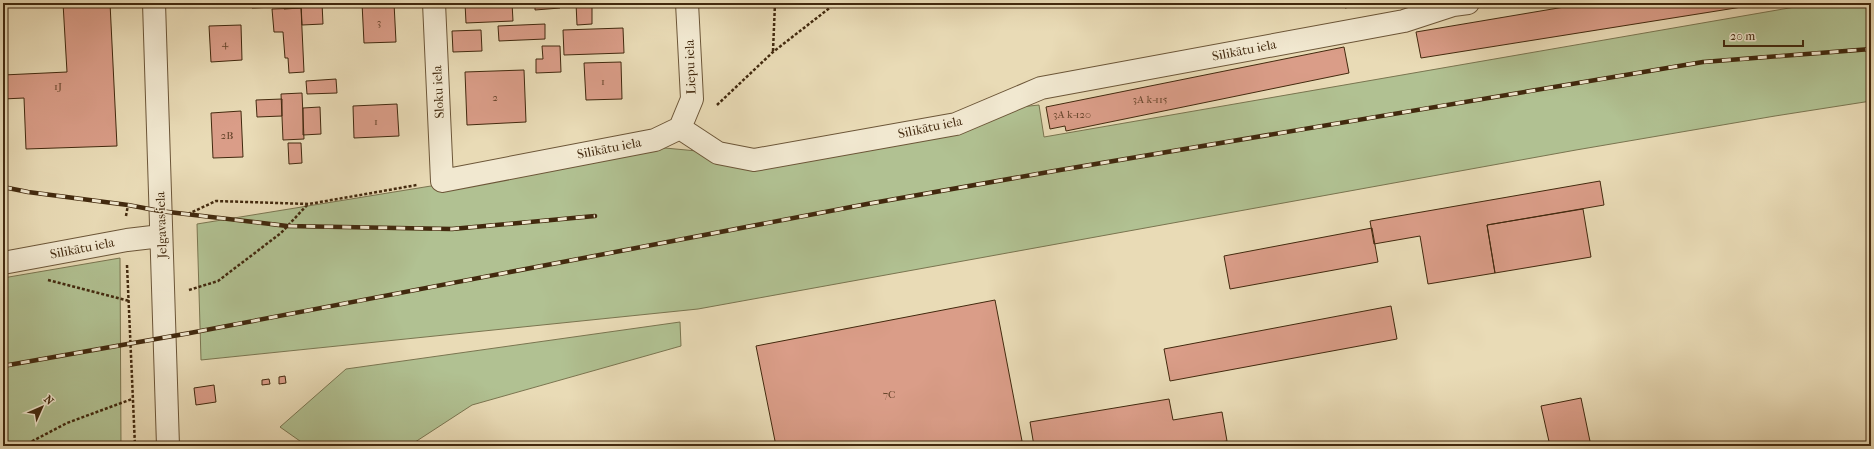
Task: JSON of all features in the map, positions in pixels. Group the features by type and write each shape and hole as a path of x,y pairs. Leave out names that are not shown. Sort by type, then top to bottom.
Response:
{"street":[{"name":"Jelgavas iela","path":"154,3 168,446"},
{"name":"Sloku iela","path":"434,3 442,181"},
{"name":"Liepu iela","path":"680,128 691,100 688,3"},
{"name":"Silikātu iela","path":"442,181 655,140 680,128 718,153 754,160 956,124 1041,88 1404,21 1453,5 1468,3"},
{"name":"Silikātu iela","path":"3,263 127,240 161,236"}],"path":[{"path":"773,52 775,3"},
{"path":"691,100 711,110 773,52 836,3"},
{"path":"188,214 216,202 309,204 442,181"},
{"path":"189,290 218,281 281,233 309,204"},
{"path":"127,240 134,386 133,399 135,446"},
{"path":"47,280 129,301"},
{"path":"23,446 68,423 133,399"}],"green space":[{"path":"1818,3 1871,3 1871,101 1576,150 698,309 201,360 197,224 665,148 697,151 750,167 1011,108 1039,105 1044,137"},
{"path":"120,258 121,446 3,446 3,278"},
{"path":"680,322 681,346 472,405 409,446 307,446 280,427 346,369"}],"building":[{"path":"63,3 110,3 117,146 26,149 24,98 3,99 3,75 67,72"},
{"path":"252,3 275,3 275,7 252,8"},
{"path":"284,3 301,3 301,8 284,9"},
{"path":"301,3 322,3 323,24 302,25"},
{"path":"362,3 394,3 396,42 364,43"},
{"path":"465,3 512,3 513,21 466,23"},
{"path":"535,3 559,3 560,8 535,10"},
{"path":"576,3 592,3 592,24 577,25"},
{"path":"1344,3 1371,3 1345,8"},
{"path":"1588,3 1767,3 1421,58 1416,32"},
{"path":"301,8 304,72 289,73 288,58 285,58 283,32 274,32 272,9"},
{"path":"545,24 545,39 499,41 498,26"},
{"path":"241,25 242,60 211,62 209,26"},
{"path":"623,28 624,53 564,55 563,30"},
{"path":"481,30 482,51 453,52 452,31"},
{"path":"542,46 560,46 561,72 536,73 536,59 543,59"},
{"path":"1344,47 1349,73 1066,131 1065,126 1050,129 1046,107"},
{"path":"621,62 622,99 586,100 584,63"},
{"path":"524,70 526,122 467,125 465,72"},
{"path":"336,79 337,93 307,94 306,81"},
{"path":"302,93 304,139 283,140 281,94"},
{"path":"282,99 282,116 257,117 256,100"},
{"path":"397,104 399,136 354,138 353,106"},
{"path":"320,107 321,134 303,135 303,108"},
{"path":"241,111 243,157 213,158 211,113"},
{"path":"288,143 301,143 302,163 289,164"},
{"path":"1600,181 1604,205 1487,225 1495,273 1428,284 1420,236 1374,244 1370,221"},
{"path":"1583,209 1591,257 1495,273 1487,225"},
{"path":"1372,228 1378,262 1230,289 1224,256"},
{"path":"995,300 1022,441 997,446 776,446 756,346"},
{"path":"1391,306 1397,339 1170,381 1164,349"},
{"path":"285,376 286,383 279,384 279,377"},
{"path":"269,379 270,384 262,385 262,380"},
{"path":"214,385 216,402 196,405 194,388"},
{"path":"1581,398 1591,446 1550,446 1541,406"},
{"path":"1169,399 1173,420 1222,412 1227,441 1196,446 1034,446 1030,422"}],"railway":[{"path":"3,366 190,333 867,204 1060,170 1703,62 1871,49"},
{"path":"3,187 160,211 287,226 452,229 595,216"}]}
